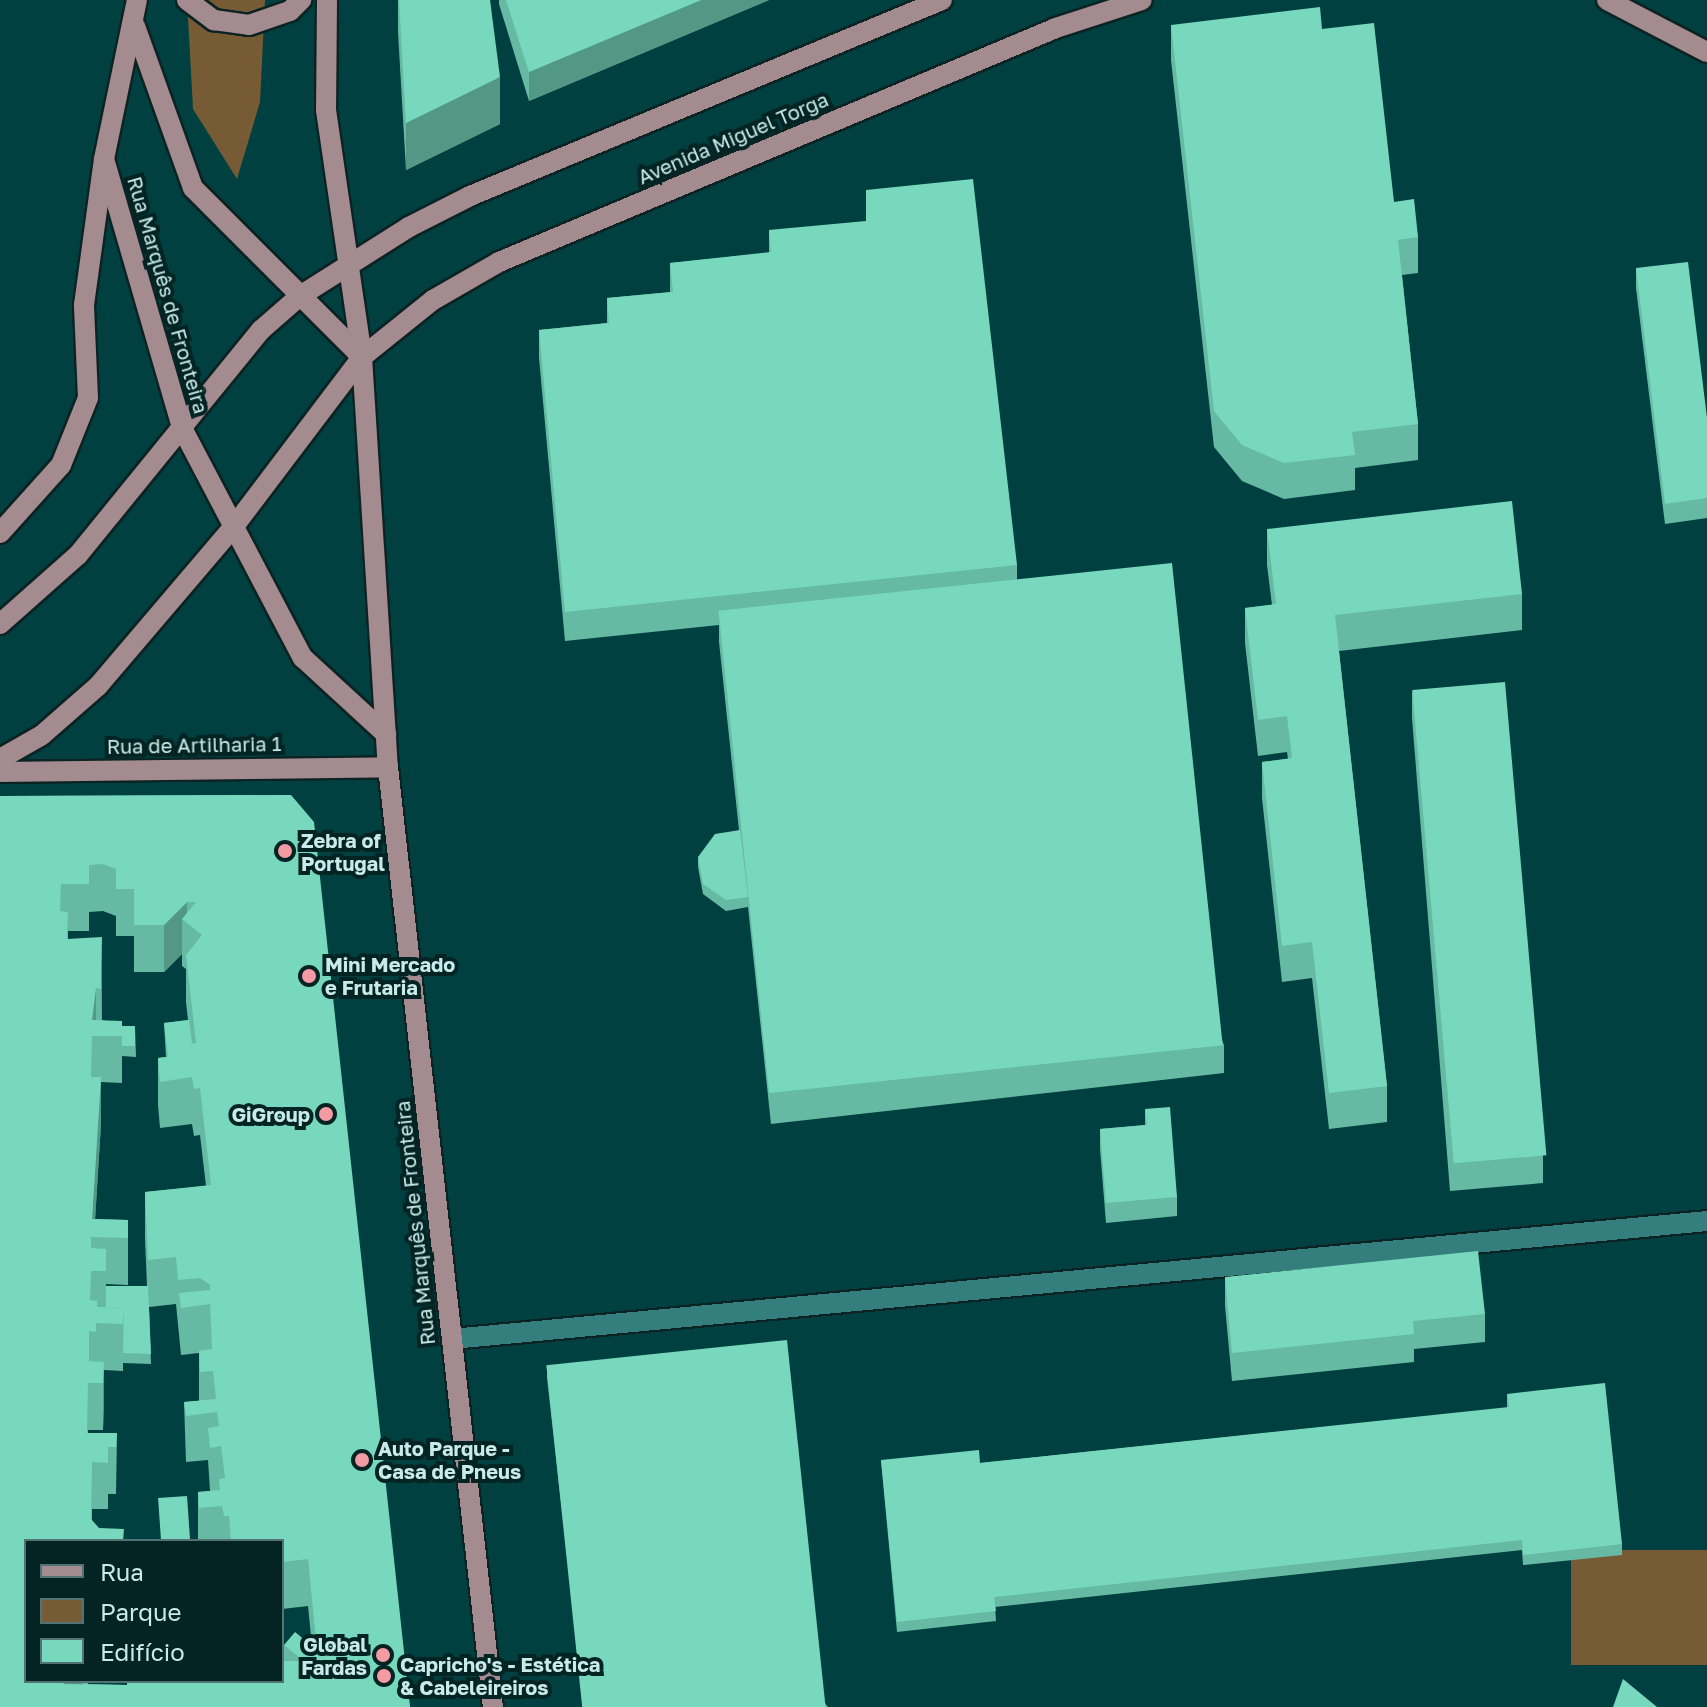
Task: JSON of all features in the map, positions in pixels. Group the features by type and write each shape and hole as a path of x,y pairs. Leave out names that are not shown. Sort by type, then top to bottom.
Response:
{"main road":[{"name":"Rua Marquês de Fronteira","path":"137,0 135,25 104,159 182,428 303,658 386,734"},
{"path":"187,0 214,20 249,25 290,11 301,0"},
{"name":"Rua Marquês de Fronteira","path":"327,0 326,110 362,357 388,767 493,1707"},
{"path":"0,624 78,555 261,330 300,296 470,196 942,0"},
{"name":"Avenida Miguel Torga","path":"0,759 42,735 98,686 235,525 362,357 433,300 499,262 1056,28 1142,0"},
{"path":"1607,0 1707,52"},
{"path":"135,25 193,188 362,357"},
{"path":"0,533 61,465 88,398 84,305 104,159"},
{"name":"Rua de Artilharia 1","path":"0,772 388,767"}],"lane":[{"path":"452,1339 1707,1221"}],"green space":[{"path":"187,0 265,0 260,102 237,179 193,109"},
{"path":"1571,1550 1707,1550 1707,1665 1571,1665"}],"building":[{"path":"399,0 490,0 500,77 406,123"},
{"path":"506,0 701,0 529,72"},
{"path":"1320,7 1322,29 1374,23 1394,202 1414,199 1418,237 1398,240 1418,424 1352,432 1355,455 1284,463 1242,445 1214,411 1171,25"},
{"path":"973,179 1017,565 565,612 539,330 609,323 607,298 673,292 670,263 771,252 769,230 866,221 866,190"},
{"path":"1688,262 1707,418 1707,498 1665,504 1636,268"},
{"path":"1512,501 1522,594 1335,615 1387,1086 1329,1093 1312,942 1282,946 1262,762 1292,758 1287,716 1258,720 1245,608 1276,604 1267,529"},
{"path":"1172,563 1223,1045 769,1093 718,611"},
{"path":"1505,682 1546,1155 1454,1163 1412,690"},
{"path":"291,795 314,822 410,1707 0,1707 0,796","holes":["103,864 116,869 116,889 134,889 134,925 164,925 187,902 196,902 182,919 202,935 186,955 196,1043 189,1044 189,1054 158,1058 160,1082 192,1077 194,1089 200,1088 211,1185 145,1192 148,1260 176,1257 178,1280 200,1278 210,1285 210,1290 179,1293 181,1308 210,1304 212,1349 199,1351 200,1372 213,1371 216,1399 184,1402 186,1416 217,1412 219,1426 208,1428 210,1448 221,1446 225,1478 219,1479 220,1490 198,1492 199,1508 222,1506 224,1516 229,1516 231,1539 284,1539 284,1562 308,1559 317,1650 295,1632 284,1645 304,1661 284,1661 284,1683 24,1683 24,1539 123,1539 124,1529 99,1528 91,1519 92,1462 108,1463 108,1447 116,1447 117,1433 87,1433 88,1383 103,1383 104,1362 89,1361 89,1331 96,1332 96,1323 123,1324 124,1309 97,1308 97,1301 90,1300 91,1271 106,1271 106,1249 91,1248 91,1237 128,1238 128,1220 92,1219 101,1077 91,1077 92,1036 122,1036 122,1021 92,1020 96,988 101,989 102,937 67,939 68,912 60,911 61,884 89,884 89,865"]},
{"path":"740,830 748,897 726,900 703,884 698,857 715,834"},
{"path":"189,1020 192,1043 189,1044 189,1054 168,1057 164,1023"},
{"path":"122,1026 135,1026 135,1046 122,1046"},
{"path":"1170,1107 1177,1197 1106,1203 1100,1129 1147,1125 1145,1109"},
{"path":"1478,1251 1485,1314 1413,1321 1414,1334 1232,1353 1225,1277"},
{"path":"106,1286 148,1286 151,1354 123,1353 124,1309 97,1308 106,1307"},
{"path":"787,1340 826,1707 582,1707 546,1365"},
{"path":"1605,1383 1622,1544 1523,1555 1522,1540 994,1597 996,1611 897,1622 881,1460 979,1450 980,1463 1509,1407 1507,1394"},
{"path":"187,1496 190,1539 161,1539 158,1498"},
{"path":"1623,1679 1657,1707 1613,1707"}],"place":[{"name":"Zebra of Portugal","path":"285,851"},
{"name":"Mini Mercado e Frutaria","path":"309,976"},
{"name":"GiGroup","path":"326,1114"},
{"name":"Auto Parque - Casa de Pneus","path":"362,1460"},
{"name":"Global Fardas","path":"383,1655"},
{"name":"Capricho's - Estética & Cabeleireiros","path":"384,1676"}]}
